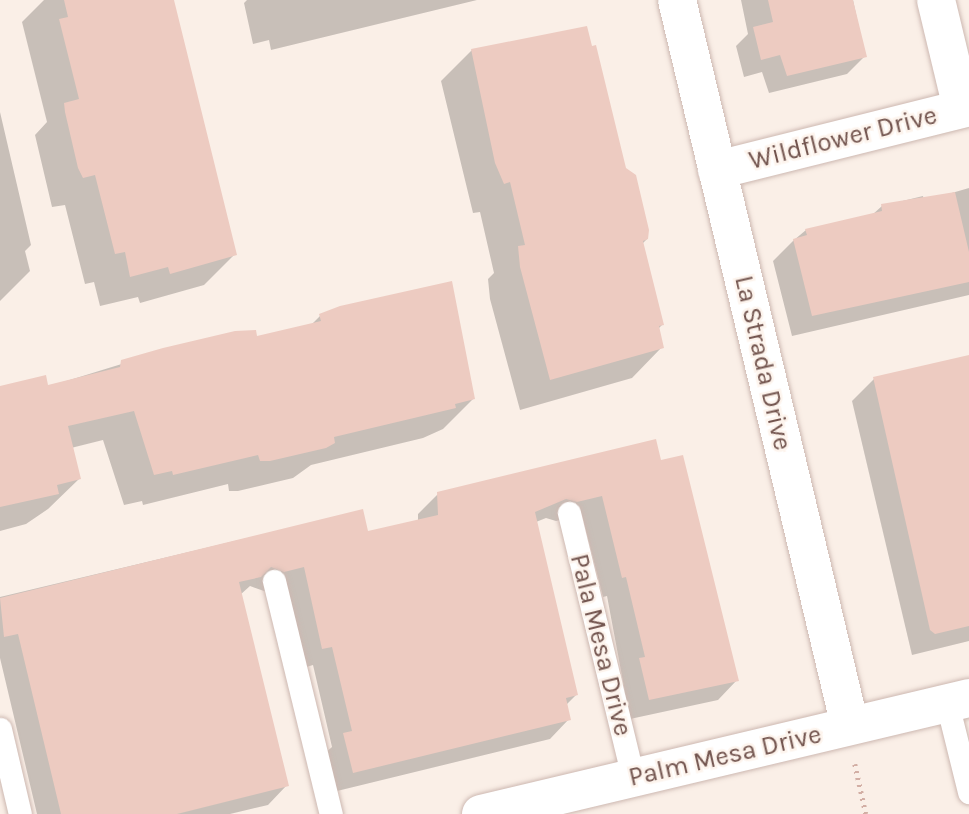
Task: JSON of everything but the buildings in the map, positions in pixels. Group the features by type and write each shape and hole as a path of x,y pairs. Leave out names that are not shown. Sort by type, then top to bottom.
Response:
{"street":[{"name":"La Strada Drive","path":"677,0 850,726"},
{"path":"936,0 966,108"},
{"name":"Wildflower Drive","path":"717,170 966,108"},
{"name":"Palm Mesa Drive","path":"481,814 958,701"}],"lane":[{"name":"Pala Mesa Drive","path":"569,513 633,778"},
{"path":"274,581 331,814"},
{"path":"958,701 969,792"},
{"path":"0,729 20,814"}],"path":[{"path":"850,726 866,814"}]}
